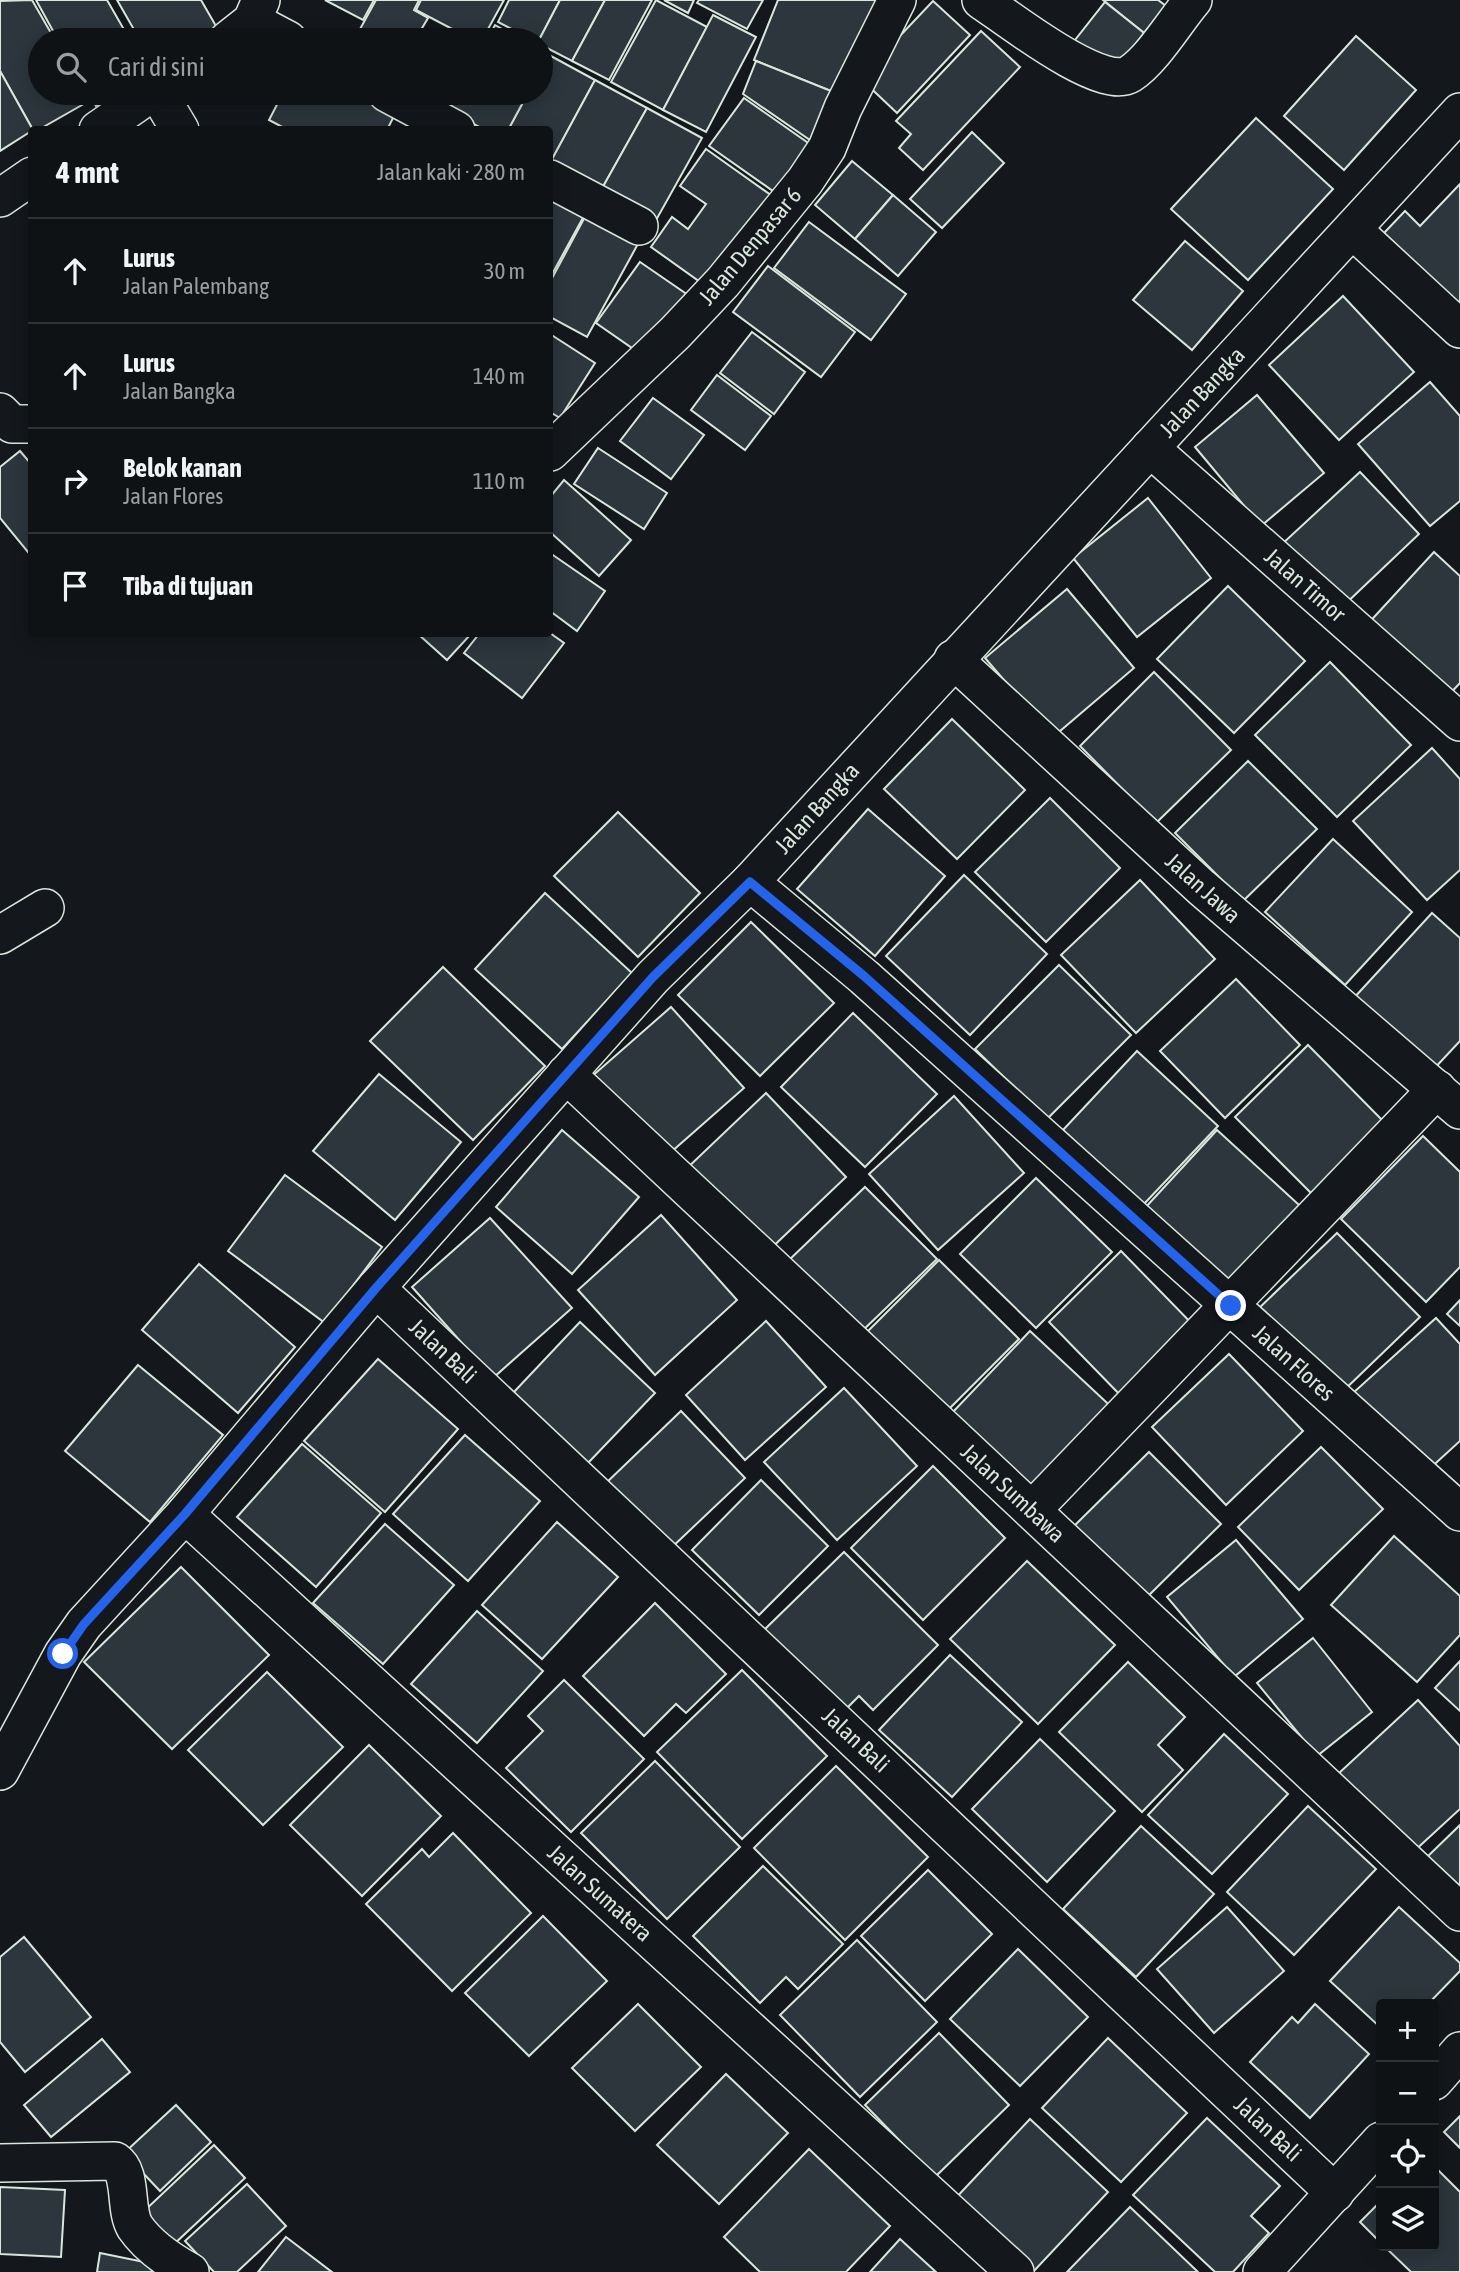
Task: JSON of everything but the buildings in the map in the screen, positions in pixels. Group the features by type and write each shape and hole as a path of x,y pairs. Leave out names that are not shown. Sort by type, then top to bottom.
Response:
{"street":[{"name":"Jalan Denpasar 6","path":"553,449 676,333 731,273 805,181 827,148 843,108 897,0"},
{"path":"981,0 1084,68 1108,78 1129,76 1147,59 1193,0"},
{"path":"104,126 134,105"},
{"path":"165,105 178,126"},
{"path":"409,105 449,126"},
{"name":"Jalan Bangka","path":"0,1771 63,1654 84,1624 185,1514 376,1288 653,977 750,882 1460,112"},
{"path":"0,198 28,179"},
{"path":"553,181 639,226"},
{"path":"1353,230 1460,329"},
{"path":"0,412 12,424 28,424"},
{"name":"Jalan Timor","path":"1150,448 1460,722"},
{"name":"Jalan Jawa","path":"953,659 1201,887 1452,1097"},
{"name":"Jalan Flores","path":"750,882 864,976 1460,1512"},
{"path":"0,935 45,908"},
{"name":"Jalan Sumbawa","path":"566,1074 1460,1912"},
{"path":"1032,1510 1231,1306 1452,1097"},
{"name":"Jalan Bali","path":"376,1288 1335,2193"},
{"name":"Jalan Sumatera","path":"185,1514 1015,2272"},
{"path":"1439,2075 1460,2051"},
{"path":"1262,2272 1376,2146"},
{"path":"0,2163 114,2161 123,2171 131,2217 136,2228 152,2245 190,2272"}],"route":[{"path":"63,1654 84,1624 185,1514 376,1288 653,977 750,882 864,976 1231,1306"}]}
